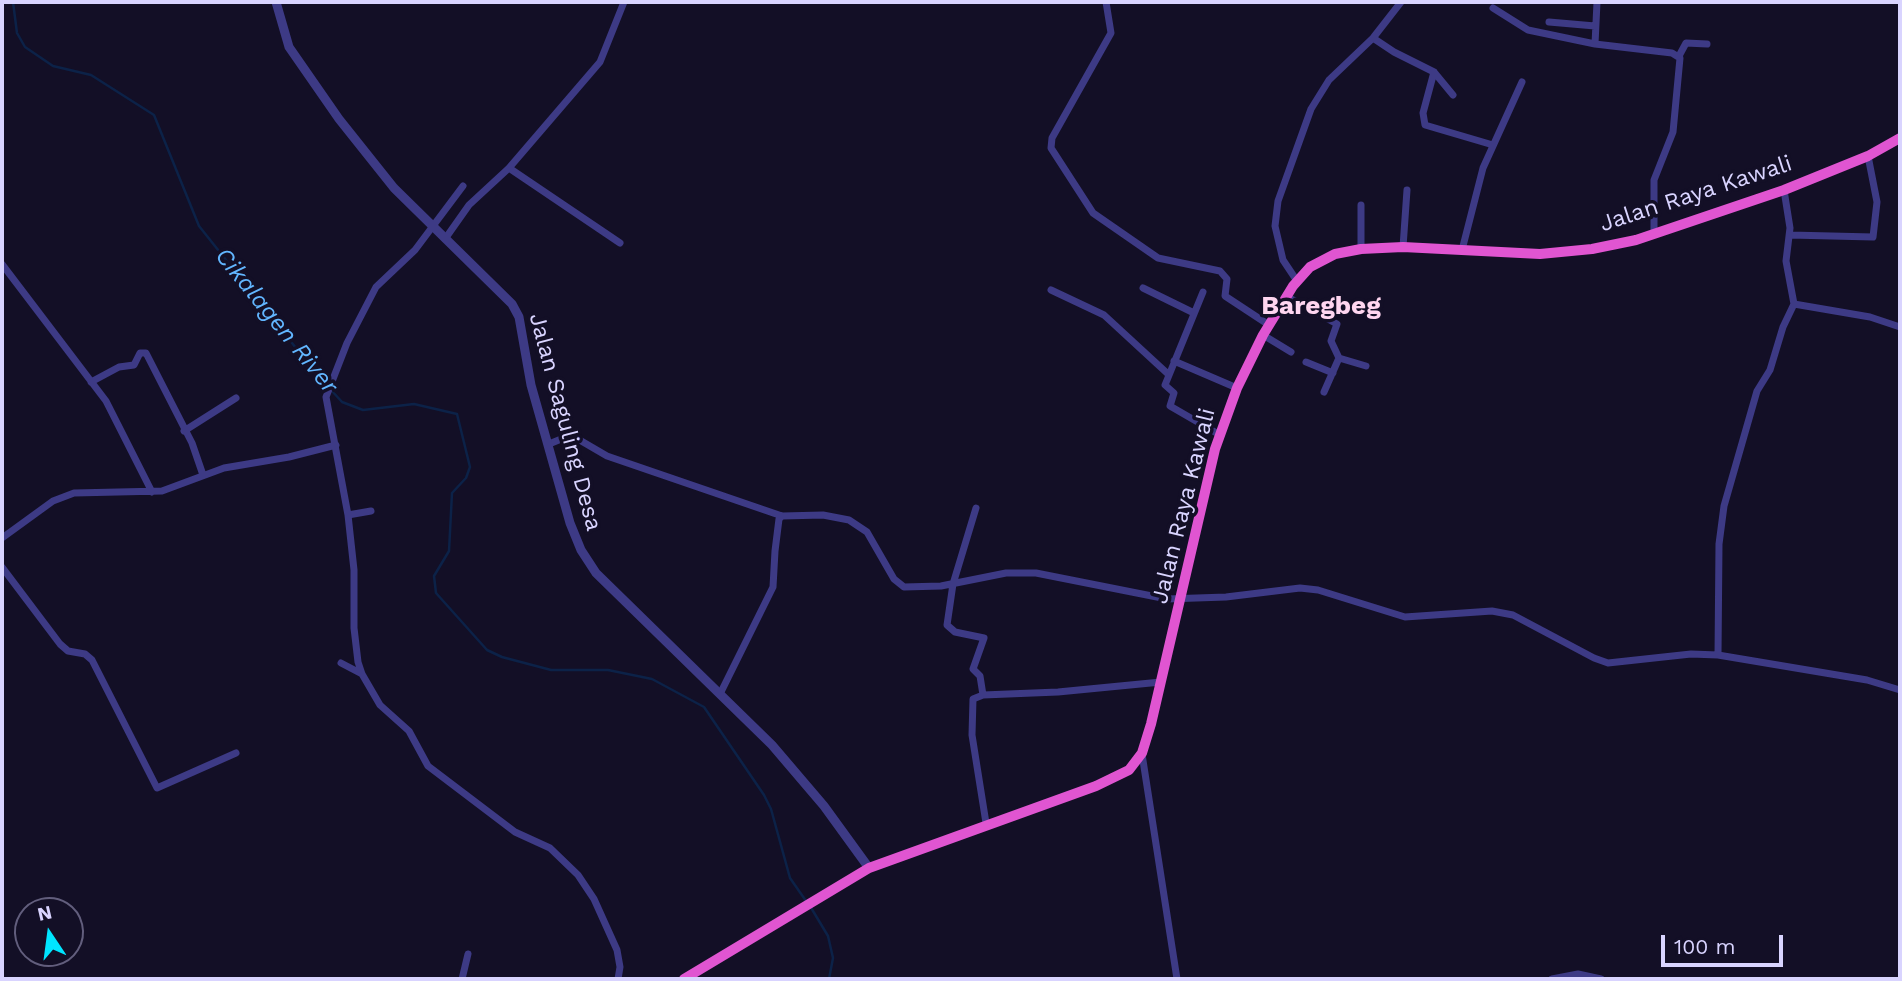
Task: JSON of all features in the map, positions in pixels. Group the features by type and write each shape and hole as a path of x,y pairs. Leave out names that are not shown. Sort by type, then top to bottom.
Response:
{"highway":[{"name":"Jalan Raya Kawali","path":"1142,754 1220,435 1237,388 1266,330 1286,296 1310,267 1335,254 1361,249 1403,247 1553,253 1592,249 1654,234 1784,190 1868,156 1900,138"},
{"path":"684,979 869,868 986,823 1115,779 1129,770 1142,754"}],"street":[{"name":"Jalan Saguling Desa","path":"276,2 289,47 304,72 394,188 512,304 519,317 531,385 580,550 596,573 666,644 721,692 824,806 869,868"},
{"path":"445,239 469,205 509,168 600,62 624,2"},
{"path":"1106,2 1111,33 1052,138 1051,148 1093,213 1158,258 1220,271 1227,279 1225,296 1292,352"},
{"path":"1297,281 1283,260 1277,243 1275,226 1278,201 1319,93 1354,54 1373,38 1401,2"},
{"path":"1595,44 1597,2"},
{"path":"1493,8 1528,30 1595,44 1679,56"},
{"path":"1549,22 1595,26"},
{"path":"1373,38 1434,72 1453,94"},
{"path":"1654,234 1654,180 1673,132 1679,56 1686,43 1707,44"},
{"path":"1434,72 1423,113 1425,125 1493,145"},
{"path":"1462,250 1478,182 1521,82"},
{"path":"1790,235 1873,237 1878,202 1868,156"},
{"path":"509,168 620,243"},
{"path":"463,186 434,227 376,287 347,343 327,393 327,410 348,515 354,570 354,628 362,674 380,705 410,731 428,766 515,832 550,848 578,875 594,899 617,950 620,967 618,979"},
{"path":"1403,247 1407,190"},
{"path":"1718,655 1719,564 1724,506 1757,391 1770,370 1783,327 1794,304 1786,261 1790,235 1784,190"},
{"path":"1361,205 1361,249"},
{"path":"2,264 106,401 152,492"},
{"path":"1143,288 1194,313"},
{"path":"1051,290 1104,315 1168,374"},
{"path":"1203,292 1168,374 1166,388 1174,394 1170,406 1220,435"},
{"path":"1286,296 1337,324 1331,341 1339,358 1324,392"},
{"path":"1794,304 1870,317 1900,327"},
{"path":"91,382 119,367 134,365 140,353 145,352 197,455 203,475"},
{"path":"1339,358 1366,366"},
{"path":"1174,361 1237,388"},
{"path":"1306,362 1333,373"},
{"path":"184,431 236,398"},
{"path":"549,444 571,435 607,456 782,516 830,516 861,525 873,539 900,585 953,584 1006,573 1036,573 1154,598 1181,600 1300,588 1318,590 1405,617 1492,611 1513,615 1608,663 1691,654 1718,655 1867,680 1900,690"},
{"path":"2,538 53,501 74,493 152,492 243,463 289,457 336,445"},
{"path":"976,508 953,584 947,625 955,632 984,638 973,669 980,676 983,695"},
{"path":"348,515 371,511"},
{"path":"721,692 773,587 776,541 782,516"},
{"path":"2,567 60,644 68,651 85,654 92,660 157,788 236,753"},
{"path":"341,663 362,674"},
{"path":"986,823 970,717 973,699 983,695 1058,692 1161,682"},
{"path":"1142,754 1177,979"},
{"path":"462,979 468,954"},
{"path":"1552,979 1578,974 1601,979"}],"waterway":[{"name":"Cikalagen River","path":"13,2 17,33 25,47 53,66 91,75 154,115 199,226 327,387"},
{"name":"Cikalagen River","path":"332,391 342,402 363,410 414,404 457,414 470,467 466,478 452,493 449,551 434,576 436,593 487,650 502,657 551,670 608,670 652,679 704,707 764,795 771,809 790,878 806,901"},
{"name":"Cikalagen River","path":"810,906 828,936 833,958 829,979"}],"district":[{"name":"Baregbeg","path":"1321,306"}]}
